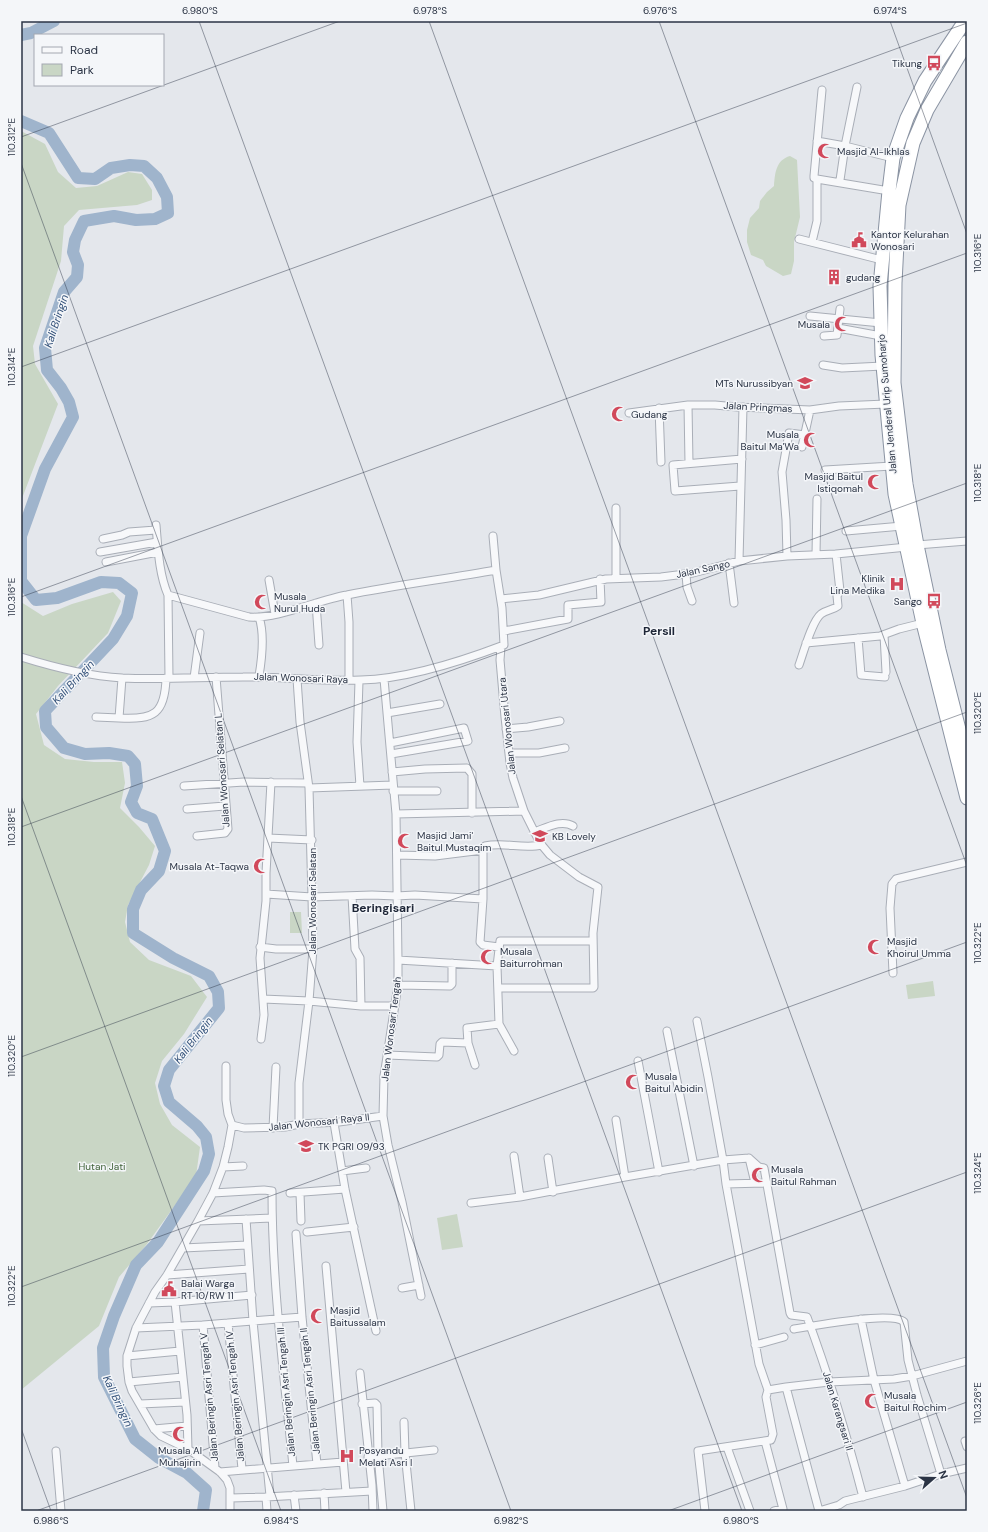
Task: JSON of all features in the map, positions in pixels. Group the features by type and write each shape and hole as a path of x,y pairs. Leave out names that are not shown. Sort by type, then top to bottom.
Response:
{"highway":[{"name":"Jalan Jenderal Urip Sumoharjo","path":"965,21 925,81 907,118 893,158 880,286 883,366 894,494 902,526 912,546 967,761"},
{"name":"Jalan Jenderal Urip Sumoharjo","path":"967,42 927,110 913,143 899,205 895,283 894,383 912,546 923,624 967,798"}],"street":[{"path":"840,180 857,87"},
{"path":"812,242 816,221 817,179 814,178 814,176 822,90"},
{"path":"817,141 845,146 893,158"},
{"path":"817,179 889,191"},
{"path":"799,239 882,260"},
{"path":"824,336 836,335 840,309"},
{"path":"810,316 839,319 881,329"},
{"path":"838,328 881,329"},
{"path":"823,365 842,368 883,366"},
{"name":"Jalan Pringmas","path":"629,413 688,405 810,410 839,406 886,404"},
{"path":"688,405 689,463"},
{"path":"739,561 743,407"},
{"path":"659,408 661,462"},
{"path":"802,447 810,410"},
{"path":"787,556 782,472 789,433 805,435"},
{"path":"740,486 675,491 673,465 742,459"},
{"path":"825,470 892,466"},
{"path":"816,555 817,499"},
{"path":"616,508 616,578"},
{"path":"846,532 902,526"},
{"path":"96,717 143,717 153,714 158,710 166,695 168,678 168,595 164,586 158,552 156,528 103,538"},
{"name":"Jalan Wonosari Utara","path":"493,536 504,631 500,660 506,729 513,778 524,811 542,845 555,860 579,877 598,887 593,941 594,987 590,989 498,988"},
{"path":"113,537 116,549"},
{"path":"100,552 158,542"},
{"name":"Jalan Sango","path":"501,598 539,595 600,580 616,578 661,577 686,574 739,561 967,542"},
{"path":"106,562 158,552"},
{"path":"799,665 806,643 820,614 838,606 837,596 840,591 836,554"},
{"path":"729,563 734,603"},
{"path":"168,595 239,615 259,617 347,595 496,570"},
{"path":"686,574 687,587 692,601"},
{"path":"269,580 275,614"},
{"path":"504,631 568,619 568,605 601,602 600,580"},
{"path":"347,595 349,622 349,680"},
{"path":"316,603 319,645"},
{"path":"259,617 262,636 262,656 259,676"},
{"path":"806,643 884,635 899,628 923,624"},
{"path":"194,678 200,633"},
{"path":"858,638 861,675 886,675 884,635"},
{"name":"Jalan Wonosari Raya","path":"21,657 92,675 122,678 259,676 359,681 384,679 480,655 502,646"},
{"name":"Jalan Wonosari Selatan L","path":"197,836 226,833 228,831 216,677"},
{"path":"119,718 122,678"},
{"name":"Jalan Wonosari Selatan","path":"297,678 300,722 309,785 312,840 313,949 309,1000 299,1083 299,1124"},
{"name":"Jalan Wonosari Tengah","path":"384,679 396,814 398,985 384,1076 383,1116 421,1296"},
{"path":"359,681 357,742 360,786"},
{"path":"387,713 440,704"},
{"path":"506,729 528,727 560,721"},
{"path":"390,743 464,728 468,740 467,742 391,754"},
{"path":"509,753 539,753 565,748"},
{"path":"392,772 425,769 467,768 472,774 472,813"},
{"path":"261,1039 264,1015 260,948 266,894 272,782"},
{"path":"184,786 272,782 437,791"},
{"path":"186,809 225,806"},
{"path":"396,814 524,811"},
{"path":"534,832 559,823 573,826"},
{"path":"268,838 312,840"},
{"path":"499,947 483,945 480,942 484,899 483,850 487,845 528,847 542,845"},
{"path":"397,855 435,856 483,850"},
{"path":"893,973 890,908 892,884 896,879 967,862"},
{"path":"266,894 312,897 415,895 484,899"},
{"path":"352,896 355,949 360,958 361,1006"},
{"path":"514,1051 499,1024 497,966 500,941 593,941"},
{"path":"260,948 313,949"},
{"path":"398,960 497,966"},
{"path":"398,985 450,986 452,984 452,963"},
{"path":"263,999 309,1000 361,1006 395,1006"},
{"path":"697,1021 755,1345 768,1390 766,1397 773,1434 771,1440 698,1451 705,1511"},
{"path":"475,1065 468,1043 467,1028 499,1024"},
{"path":"667,1031 694,1166"},
{"path":"387,1055 437,1057 439,1055 442,1042 468,1043"},
{"path":"638,1061 659,1172"},
{"path":"226,1066 226,1100 232,1126 223,1167 213,1193 198,1221 149,1303 136,1328 127,1356 129,1382 132,1391 154,1429 161,1436 188,1449 217,1470 229,1484 231,1498 230,1511"},
{"path":"273,1128 276,1067"},
{"name":"Jalan Wonosari Raya II","path":"232,1126 244,1128 273,1128 299,1124 334,1123 383,1116"},
{"path":"616,1120 626,1177"},
{"path":"334,1123 345,1189 376,1331"},
{"path":"514,1156 520,1197"},
{"path":"548,1158 553,1192"},
{"path":"749,1158 755,1183"},
{"path":"471,1203 553,1192 626,1177 723,1160 749,1158 759,1167 764,1168 790,1313 791,1315 806,1316 810,1326"},
{"path":"223,1167 243,1166"},
{"path":"342,1171 366,1168"},
{"path":"726,1184 767,1184"},
{"path":"290,1194 345,1189"},
{"name":"Jalan Beringin Asri Tengah III","path":"213,1193 264,1190 272,1191 272,1218 279,1318 293,1466"},
{"path":"300,1193 302,1221"},
{"path":"198,1221 272,1218"},
{"path":"246,1219 253,1321 267,1468 267,1511"},
{"path":"307,1232 354,1226"},
{"name":"Jalan Beringin Asri Tengah II","path":"296,1234 302,1317 317,1464"},
{"path":"183,1248 247,1245"},
{"path":"326,1266 346,1492"},
{"path":"167,1275 249,1269"},
{"path":"402,1288 419,1285"},
{"path":"149,1303 175,1302 252,1294"},
{"path":"175,1302 188,1426 188,1449"},
{"path":"136,1328 178,1327 302,1317"},
{"path":"861,1319 874,1380 905,1486"},
{"path":"794,1329 861,1319 901,1319 904,1322 908,1360 912,1376 941,1474"},
{"name":"Jalan Beringin Asri Tengah IV","path":"228,1323 242,1469"},
{"name":"Jalan Beringin Asri Tengah V","path":"203,1325 217,1470"},
{"name":"Jalan Karangsari II","path":"810,1326 823,1358 829,1382 848,1440 863,1497"},
{"path":"755,1345 784,1337"},
{"path":"127,1356 180,1352"},
{"path":"768,1390 829,1382 874,1380 912,1376 967,1361"},
{"path":"360,1373 373,1511"},
{"path":"129,1382 183,1377"},
{"path":"786,1387 819,1511 840,1505 845,1501 967,1468"},
{"path":"140,1404 185,1402"},
{"path":"362,1404 375,1403 377,1405 378,1455 383,1511"},
{"path":"404,1422 405,1453 411,1511"},
{"path":"154,1429 188,1426"},
{"path":"765,1441 783,1509 774,1511"},
{"path":"727,1447 750,1511"},
{"path":"368,1457 434,1450"},
{"path":"56,1451 62,1511"},
{"path":"217,1470 343,1462"},
{"path":"231,1498 346,1492 372,1488 381,1484"},
{"path":"324,1493 325,1511"},
{"path":"294,1495 296,1511"}],"green space":[{"path":"21,131 45,144 58,172 76,188 97,186 128,172 142,174 152,190 152,200 137,205 79,210 64,226 61,261 33,346 35,364 58,404 21,501"},
{"path":"790,156 797,160 800,217 794,242 794,261 791,274 783,276 766,266 763,260 751,255 747,242 747,230 750,218 759,208 760,201 774,186 779,164 785,158"},
{"name":"Hutan Jati","path":"113,592 121,601 108,633 58,686 36,714 44,745 65,759 94,762 122,762 125,783 120,808 155,846 149,865 128,905 125,922 130,942 149,960 191,976 207,997 184,1034 162,1061 155,1083 160,1104 172,1125 200,1147 196,1176 147,1244 119,1277 99,1326 21,1390 21,602 43,616 72,604"},
{"path":"290,912 301,912 302,933 290,933"},
{"path":"933,981 935,996 908,999 906,985"},
{"path":"457,1214 463,1247 442,1250 437,1218"}],"waterway":[{"name":"Kali Bringin","path":"21,35 31,33 54,21"},
{"name":"Kali Bringin","path":"21,121 49,133 78,178 95,179 111,168 130,165 144,166 157,178 167,197 168,213 155,219 136,220 114,216 84,221 75,240 73,252 78,265 77,277 64,292 45,348 47,370 61,388 69,402 73,417 45,469 21,536 21,581 36,600 57,598 101,582 119,583 132,593 127,616 113,639 45,711 46,727 64,748 85,754 109,753 128,756 135,764 137,786 131,802 137,813 152,819 165,851 159,871 141,890 133,909 133,933 173,958 209,976 218,992 219,1008 169,1070 164,1086 169,1102 197,1126 206,1137 209,1154 204,1171 158,1242 136,1265 114,1316 103,1348 104,1377 135,1439 159,1458 187,1473 206,1490 203,1511"}],"place":[{"name":"Tikung","path":"934,63"},
{"name":"Masjid Al-Ikhlas","path":"825,151"},
{"name":"Kantor Kelurahan Wonosari","path":"859,240"},
{"name":"gudang","path":"834,277"},
{"name":"Musala","path":"842,324"},
{"name":"MTs Nurussibyan","path":"805,383"},
{"name":"Gudang","path":"619,414"},
{"name":"Musala Baitul Ma'Wa","path":"811,440"},
{"name":"Masjid Baitul Istiqomah","path":"875,482"},
{"name":"Klinik Lina Medika","path":"897,584"},
{"name":"Sango","path":"934,601"},
{"name":"Musala Nurul Huda","path":"262,602"},
{"name":"KB Lovely","path":"540,836"},
{"name":"Masjid Jami' Baitul Mustaqim","path":"405,841"},
{"name":"Musala At-Taqwa","path":"261,866"},
{"name":"Masjid Khoirul Umma","path":"875,947"},
{"name":"Musala Baiturrohman","path":"488,957"},
{"name":"Musala Baitul Abidin","path":"633,1082"},
{"name":"TK PGRI 09/93","path":"306,1146"},
{"name":"Musala Baitul Rahman","path":"759,1175"},
{"name":"Balai Warga RT 10/RW 11","path":"169,1289"},
{"name":"Masjid Baitussalam","path":"318,1316"},
{"name":"Musala Baitul Rochim","path":"872,1401"},
{"name":"Musala Al Muhajirin","path":"180,1434"},
{"name":"Posyandu Melati Asri I","path":"347,1456"}],"district":[{"name":"Persil","path":"659,631"},
{"name":"Beringisari","path":"383,908"}]}
